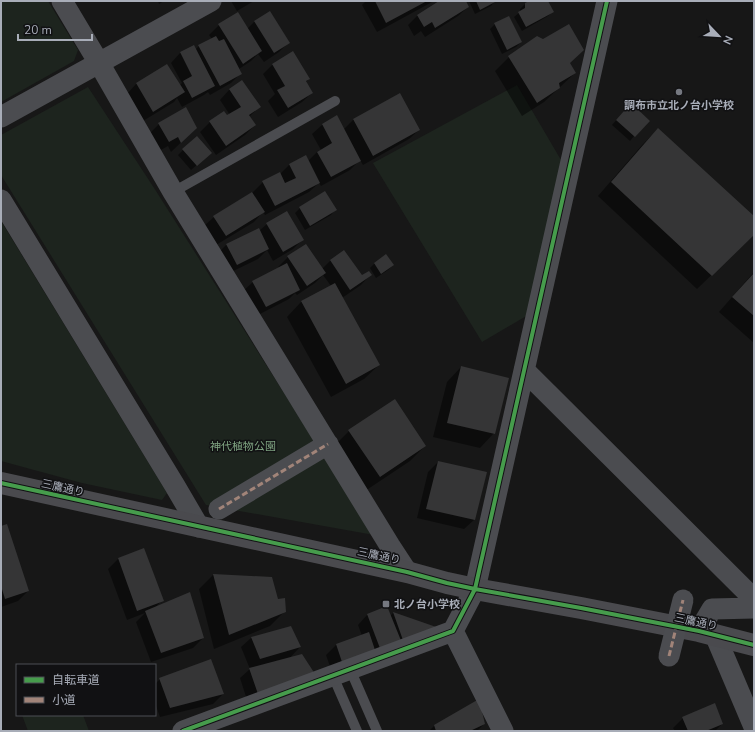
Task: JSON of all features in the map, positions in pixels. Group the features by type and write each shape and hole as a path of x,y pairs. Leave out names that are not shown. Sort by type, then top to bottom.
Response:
{"main road":[{"name":"三鷹通り","path":"1,483 407,572 475,589 707,633 754,645"}],"street":[{"path":"62,1 172,192 407,572"},
{"path":"1,117 211,1"},
{"path":"183,731 453,631 475,589 607,1"},
{"path":"1,200 199,527"},
{"path":"524,370 749,594 754,603"},
{"path":"219,509 328,444"},
{"path":"669,656 683,600"},
{"path":"754,608 712,608 707,633 754,727"},
{"path":"453,631 503,731"}],"lane":[{"path":"172,192 335,101"},
{"path":"341,672 357,731"},
{"path":"341,672 377,731"}],"green space":[{"path":"1,1 48,1 78,50 74,61 1,102"},
{"path":"517,85 561,160 528,315 482,342 373,163"},
{"name":"神代植物公園","path":"88,87 156,191 374,535 206,505 1,175 1,135"},
{"path":"1,221 167,493 162,500 82,483 1,461"},
{"path":"22,716 83,716 89,731 28,731"}],"building":[{"path":"375,1 427,1 386,23"},
{"path":"439,1 466,1 469,7 435,28 432,22 424,27 417,15"},
{"path":"476,1 497,1 480,10"},
{"path":"529,1 548,1 554,12 526,27 518,12 525,8 525,3"},
{"path":"270,11 290,43 274,53 254,21"},
{"path":"238,12 262,51 243,64 218,24"},
{"path":"509,16 522,42 507,50 494,23"},
{"path":"569,24 584,50 570,63 576,73 559,83 560,88 537,103 508,56 537,36 543,39"},
{"path":"216,36 219,41 224,39 242,74 220,86 198,45"},
{"path":"194,45 215,86 192,98 183,81 192,76 180,52"},
{"path":"293,51 310,79 306,81 313,93 288,108 277,90 285,86 272,64"},
{"path":"167,64 185,92 153,112 136,83"},
{"path":"242,80 261,107 249,115 256,125 226,146 209,121 224,111 227,115 241,107 229,89"},
{"path":"400,93 420,130 373,156 353,119"},
{"path":"631,103 650,121 635,137 616,120"},
{"path":"186,107 197,128 181,143 178,137 169,142 158,123"},
{"path":"337,115 361,161 331,177 317,152 332,143 322,124"},
{"path":"658,128 754,216 754,235 712,276 611,182"},
{"path":"197,136 212,153 197,166 182,149"},
{"path":"306,155 320,183 275,206 262,181 280,172 285,183 296,178 289,164"},
{"path":"325,191 337,210 310,226 299,207"},
{"path":"252,192 265,212 226,236 213,216"},
{"path":"287,211 304,240 283,252 266,223"},
{"path":"259,228 269,249 237,265 226,244"},
{"path":"306,244 326,273 307,286 287,256"},
{"path":"344,250 362,275 369,271 372,275 350,290 330,260"},
{"path":"386,254 394,265 381,274 374,263"},
{"path":"287,263 300,290 266,307 252,281"},
{"path":"754,273 754,316 732,297"},
{"path":"335,283 380,365 346,384 301,301"},
{"path":"461,366 509,378 495,434 447,423"},
{"path":"395,399 426,446 380,477 348,430"},
{"path":"438,461 487,472 475,520 426,509"},
{"path":"7,524 29,591 5,599 1,586 1,526"},
{"path":"144,548 164,601 137,611 118,558"},
{"path":"213,574 272,577 278,599 285,598 286,612 229,635"},
{"path":"190,592 204,638 161,653 145,611"},
{"path":"387,606 402,643 381,651 367,614"},
{"path":"393,612 439,628 404,643"},
{"path":"291,626 301,647 260,659 251,637"},
{"path":"369,632 377,656 343,665 336,644"},
{"path":"302,654 315,674 258,694 249,668"},
{"path":"211,659 224,694 170,708 159,678"},
{"path":"479,699 485,724 470,731 436,731 434,725"},
{"path":"715,703 723,724 706,731 688,731 682,717"}],"marked path":[{"path":"219,509 328,444"},
{"path":"669,656 683,600"}],"cycle path":[{"path":"183,731 453,631 475,589 607,1"},
{"path":"1,483 407,572 447,583 699,631 754,645"}],"place":[{"name":"調布市立北ノ台小学校","path":"679,92"},
{"name":"北ノ台小学校","path":"386,604"}]}
